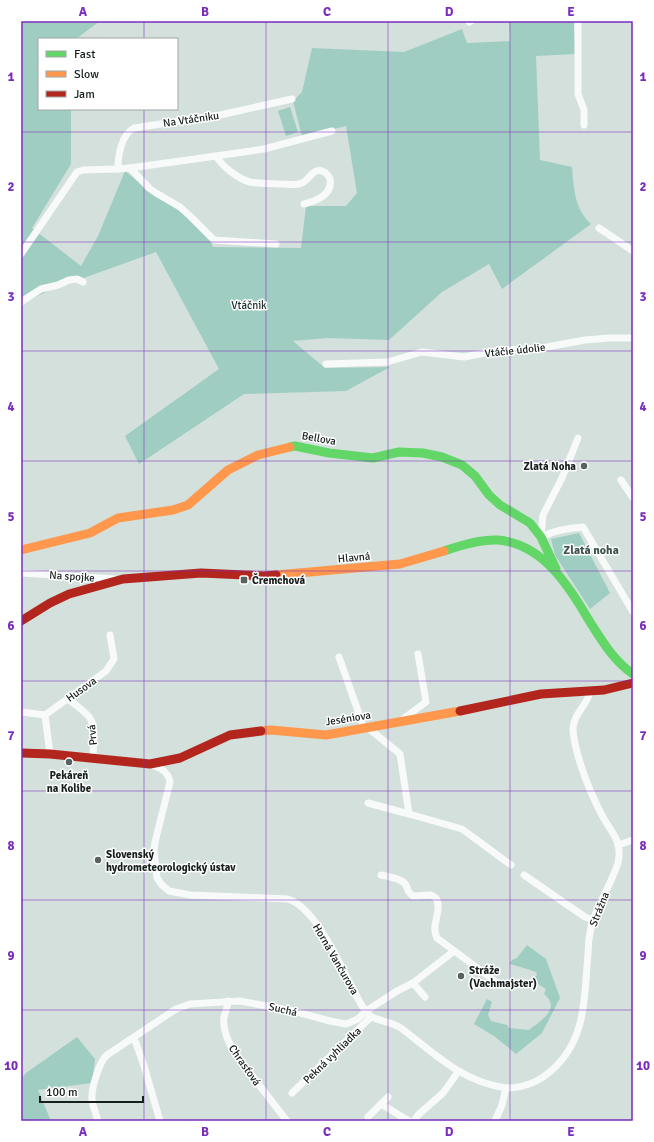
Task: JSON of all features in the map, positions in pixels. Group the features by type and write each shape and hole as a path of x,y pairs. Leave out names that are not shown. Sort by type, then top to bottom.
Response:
{"street":[{"path":"578,21 578,94 584,110 584,125"},
{"name":"Na Vtáčniku","path":"118,169 120,150 127,134 134,128 220,115 292,99"},
{"path":"21,254 77,172 82,170 130,168 264,149 332,131"},
{"path":"216,156 228,170 249,182 298,184 305,181 315,172 322,171 326,173 330,179 330,187 328,192 323,197 304,204"},
{"path":"130,168 149,188 185,212 214,240 276,244"},
{"path":"599,228 633,251"},
{"path":"21,302 41,290 69,280 77,279 83,282"},
{"name":"Vtáčie údolie","path":"326,364 382,362 422,352 464,357 500,350 536,349 585,340 633,338"},
{"path":"578,438 562,478 543,515 541,537 563,528 583,527 633,612"},
{"name":"Bellova","path":"21,550 90,533 122,517 156,514 188,505 228,470 258,455 295,446 329,453 373,458 399,452 423,453 442,457 462,465 475,476 489,495 530,524 541,537 558,574"},
{"path":"621,480 633,498"},
{"name":"Hlavná","path":"21,621 50,603 69,594 123,579 201,573 264,576 373,567 410,562 456,546 497,540 506,541 523,547 541,558 558,574 612,656 633,674"},
{"name":"Na spojke","path":"21,573 123,579"},
{"name":"Husova","path":"46,715 106,671 114,659 110,635"},
{"path":"399,722 426,702 418,654"},
{"path":"339,657 366,727 400,754 409,814"},
{"name":"Jeséniova","path":"21,753 50,754 150,764 180,758 230,735 270,730 326,734 498,704 541,694 590,692 614,689 633,683"},
{"name":"Strážna","path":"506,1088 522,1086 541,1079 557,1066 574,1042 581,1021 589,937 594,920 616,868 619,857 618,845 615,836 602,816 590,789 581,764 573,730 575,720 590,692"},
{"name":"Prvá","path":"68,698 91,720 94,731 93,758"},
{"path":"21,712 46,715 50,754"},
{"path":"384,741 382,730 387,724"},
{"name":"Horná Vančurova","path":"150,764 162,770 169,776 170,782 154,847 156,875 161,884 171,891 190,895 292,900 306,911 315,921 327,940 355,994 369,1014"},
{"path":"368,804 462,829 511,865"},
{"path":"618,845 633,840"},
{"path":"524,874 585,917 594,920"},
{"path":"381,875 402,881 409,893 413,896 431,895 436,898 438,904 434,930 435,936 438,940 496,982"},
{"name":"Suchá","path":"98,1121 92,1096 94,1084 102,1060 107,1055 180,1007 194,1004 240,1001 293,1011 346,1024 369,1014 397,991 413,984 454,951"},
{"path":"413,984 424,997"},
{"name":"Chrasťová","path":"228,1001 224,1022 225,1033 231,1046 235,1054 287,1121"},
{"path":"369,1014 401,1028 458,1072 481,1083 506,1088 502,1105 495,1121"},
{"name":"Pekná vyhliadka","path":"292,1093 369,1014"},
{"path":"133,1039 136,1043 144,1066 160,1121"},
{"path":"414,1121 443,1093 458,1072"},
{"path":"368,1117 388,1096"},
{"path":"381,1104 409,1121"}],"green space":[{"name":"Vtáčnik","path":"21,21 100,21 77,38 38,38 38,110 71,110 71,164 32,228 81,266 98,236 125,171 148,190 179,210 207,234 213,247 301,248 306,206 346,206 357,193 346,126 302,137 293,101 302,92 312,48 404,52 462,29 467,43 510,41 509,21 574,21 575,54 536,56 540,160 572,167 574,190 578,204 585,218 591,224 502,289 489,264 442,292 389,340 328,338 293,341 325,368 390,367 346,391 244,394 139,464 125,436 219,369 156,252 50,290 21,304"},
{"path":"290,107 298,132 286,136 278,111"},
{"path":"579,533 610,593 590,609 555,555 551,539"},
{"path":"527,945 546,959 560,998 542,1033 516,1054 494,1036 474,1024 487,999 492,1002 488,1015 491,1021 507,1025 509,1028 529,1030 543,1019 550,1010 551,1005 549,999 544,994 546,989 538,984 533,978 537,975 536,972 509,964 512,960 517,958"},
{"path":"77,1037 95,1059 92,1083 38,1090 51,1121 21,1121 21,1079 26,1073"}],"traffic: fast":[{"path":"290,447 295,446 329,453 373,458 399,452 423,453 442,457 462,465 475,476 489,495 500,505 530,523 541,537 556,569"},
{"path":"444,551 484,540 498,540 514,543 542,558 564,582 609,650 620,663 633,674"}],"traffic: slow":[{"path":"21,550 90,533 118,518 173,510 188,505 228,470 258,455 290,447"},
{"path":"276,575 400,564 444,551"},
{"path":"261,731 271,730 326,735 460,711"}],"traffic: jam":[{"path":"21,621 50,603 69,594 123,579 201,573 264,576 276,575"},
{"path":"460,711 541,694 604,690 633,683"},
{"path":"21,753 50,754 150,764 180,758 230,735 261,731"}],"place":[{"name":"Zlatá Noha","path":"584,466"},
{"name":"Čremchová","path":"244,580"},
{"name":"Pekáreň na Kolibe","path":"69,762"},
{"name":"Slovenský hydrometeorologický ústav","path":"98,860"},
{"name":"Stráže (Vachmajster)","path":"461,976"}],"district":[{"name":"Zlatá noha","path":"591,550"}]}
